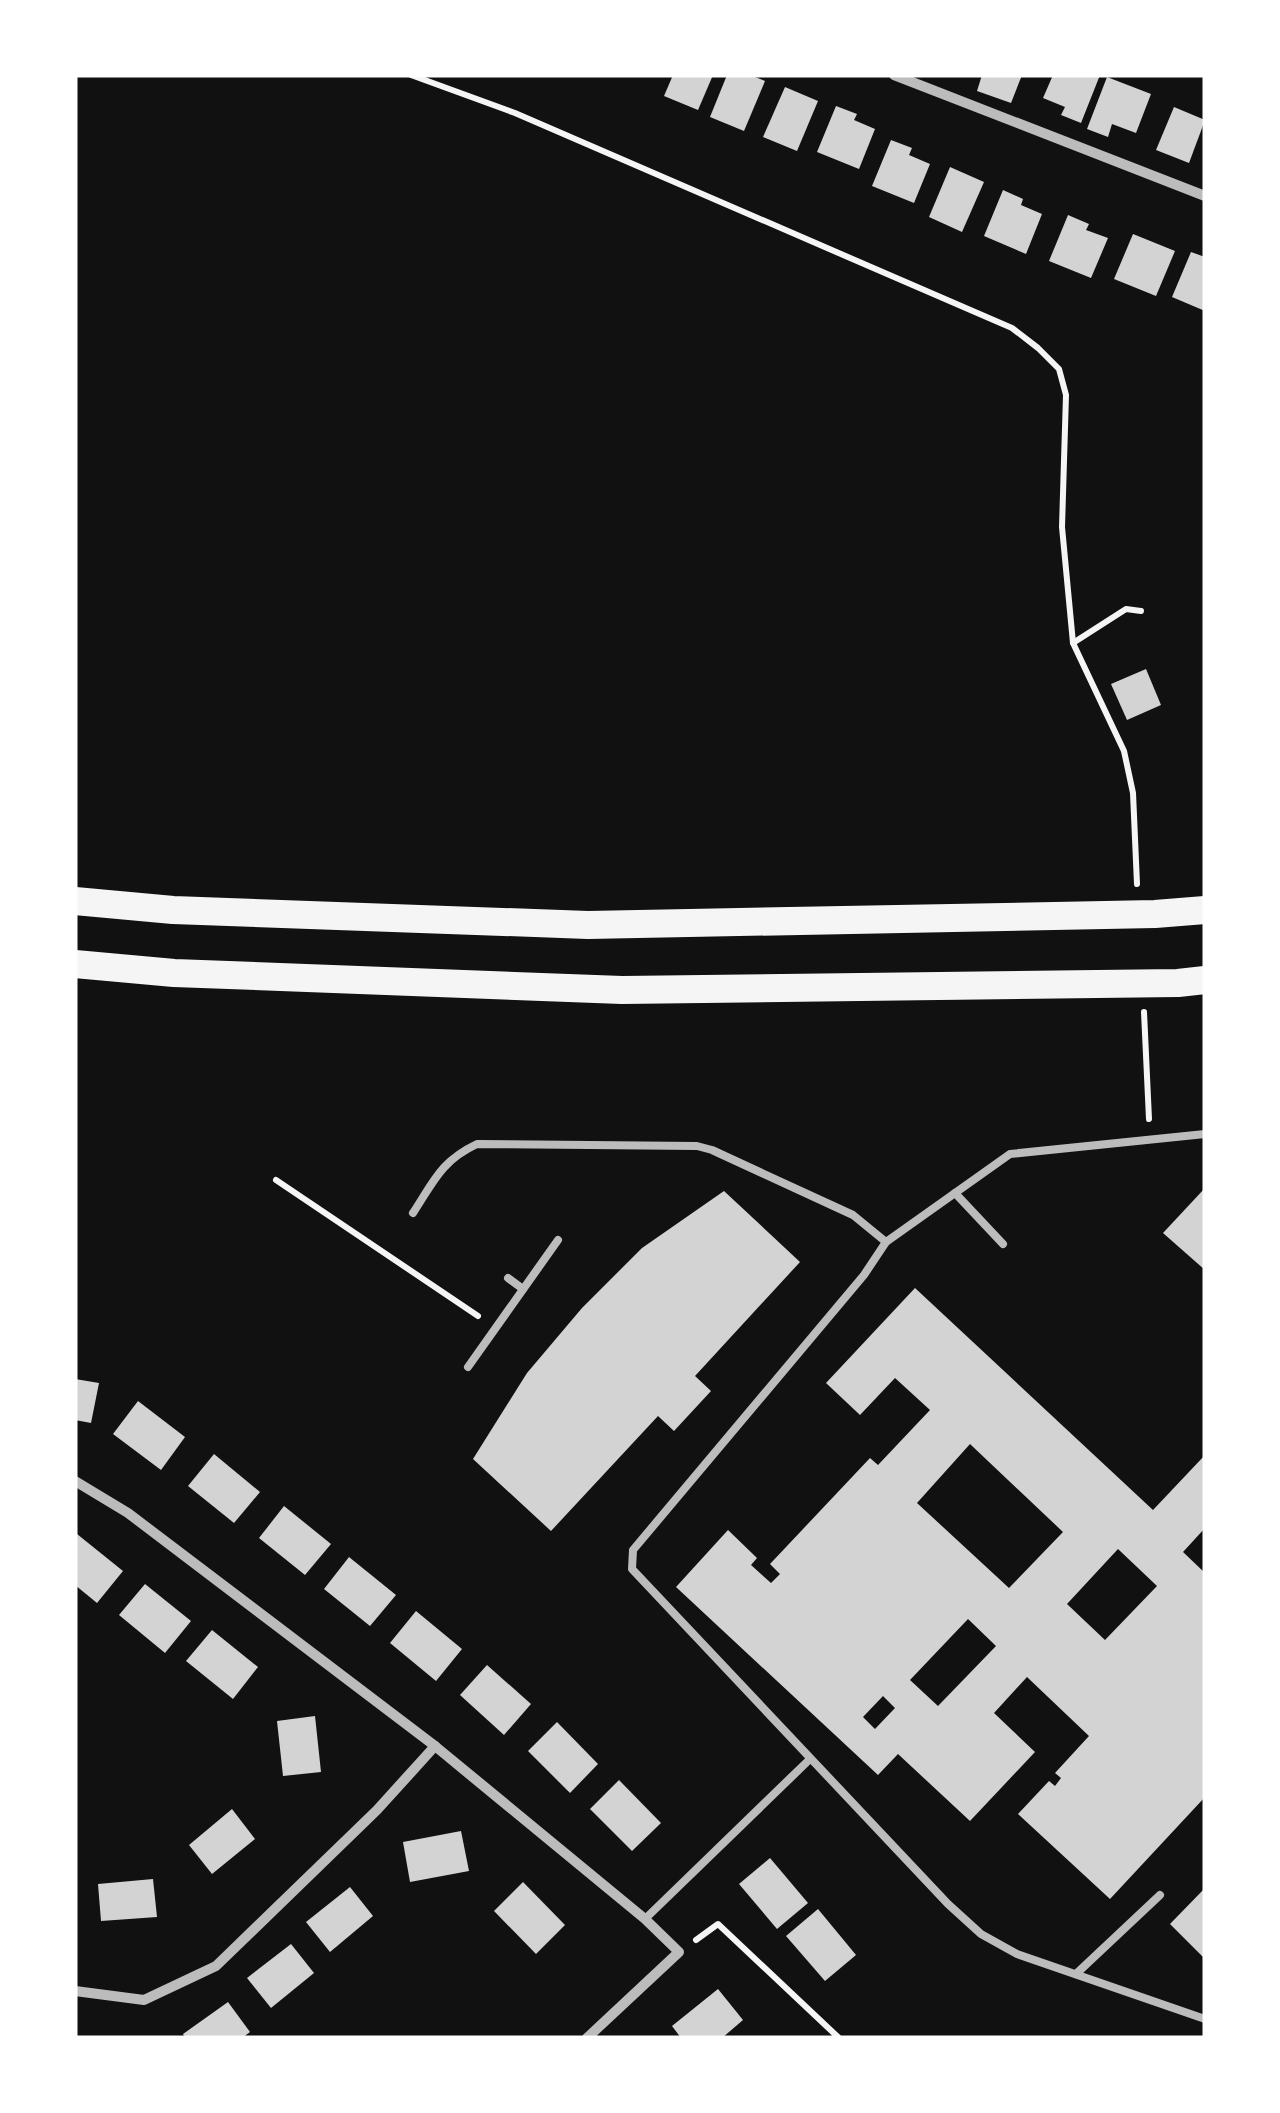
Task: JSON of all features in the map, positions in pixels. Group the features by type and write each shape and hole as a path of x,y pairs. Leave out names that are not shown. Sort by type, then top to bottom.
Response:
{"highway":[{"path":"75,901 173,910 588,925 1205,910"},
{"path":"75,964 174,972 622,990 1205,980"}],"street":[{"path":"894,75 1205,196"},
{"path":"75,1481 128,1513 435,1746 646,1919 679,1952 588,2038"},
{"path":"75,1991 144,2000 216,1966 377,1810 435,1746"}],"lane":[{"path":"1204,2018 1017,1954 981,1934 948,1904 632,1570 633,1550 864,1276 886,1242 1010,1154 1205,1134"},
{"path":"413,1212 441,1169 456,1154 477,1144 696,1146 853,1215 886,1242"},
{"path":"955,1193 1004,1244"},
{"path":"468,1367 558,1240"},
{"path":"508,1278 523,1289"},
{"path":"646,1919 810,1759"},
{"path":"1076,1974 1160,1895"}],"path":[{"path":"412,75 515,113 1012,328 1038,348 1059,369 1066,394 1062,527 1073,643 1124,751 1133,793"},
{"path":"1073,643 1126,609 1141,611"},
{"path":"276,1180 480,1317 508,1278"},
{"path":"679,1952 718,1924 839,2038"}],"building":[{"path":"673,75 713,75 698,110 664,96"},
{"path":"727,75 750,75 765,81 744,131 710,117"},
{"path":"982,75 1022,75 1011,103 977,91"},
{"path":"1053,75 1100,75 1081,123 1061,115 1065,107 1043,98"},
{"path":"1107,77 1151,94 1136,133 1112,124 1108,137 1087,129"},
{"path":"785,87 818,101 797,151 763,137"},
{"path":"836,106 857,114 854,120 875,129 859,169 817,152"},
{"path":"1174,107 1205,120 1189,163 1156,150"},
{"path":"891,140 912,148 909,155 930,164 914,203 872,186"},
{"path":"950,167 984,182 962,232 929,217"},
{"path":"1003,190 1023,199 1021,205 1042,214 1026,254 984,236"},
{"path":"1068,215 1089,224 1086,230 1108,238 1091,278 1049,261"},
{"path":"1133,234 1175,251 1156,296 1114,279"},
{"path":"1191,252 1205,257 1205,311 1172,297"},
{"path":"1146,669 1161,705 1127,720 1111,684"},
{"path":"1205,1188 1205,1270 1163,1233"},
{"path":"724,1191 800,1262 695,1376 711,1391 674,1431 658,1416 551,1531 473,1459 527,1373 582,1308 642,1248"},
{"path":"915,1288 1153,1510 1205,1455 1205,1528 1183,1552 1205,1573 1205,1797 1110,1899 1018,1814 1049,1781 1055,1786 1061,1778 1055,1773 1089,1736 1027,1677 994,1713 1035,1752 970,1821 898,1754 878,1775 676,1587 728,1530 757,1558 751,1565 771,1583 780,1574 770,1564 870,1458 878,1465 930,1410 895,1378 860,1415 826,1383","holes":["970,1444 1063,1532 1009,1588 917,1503","1118,1549 1157,1586 1105,1640 1067,1604","968,1619 996,1646 938,1706 910,1680","883,1696 895,1708 875,1729 863,1717"]},
{"path":"75,1379 99,1383 91,1423 75,1420"},
{"path":"138,1401 185,1437 161,1470 113,1434"},
{"path":"214,1454 260,1492 234,1523 188,1486"},
{"path":"284,1506 331,1544 305,1575 259,1538"},
{"path":"77,1534 123,1571 97,1603 75,1585"},
{"path":"349,1557 396,1595 370,1626 324,1589"},
{"path":"145,1584 191,1621 165,1653 119,1615"},
{"path":"416,1611 462,1649 436,1681 390,1643"},
{"path":"212,1630 258,1667 233,1699 186,1661"},
{"path":"487,1665 531,1704 504,1735 460,1695"},
{"path":"315,1716 321,1772 283,1776 277,1721"},
{"path":"557,1722 598,1764 570,1793 528,1751"},
{"path":"619,1780 661,1823 632,1851 590,1809"},
{"path":"232,1809 255,1839 212,1874 189,1845"},
{"path":"461,1831 469,1871 410,1882 403,1842"},
{"path":"770,1858 808,1903 777,1929 739,1884"},
{"path":"153,1879 157,1917 101,1921 98,1884"},
{"path":"523,1882 565,1925 536,1954 494,1911"},
{"path":"350,1887 373,1916 330,1952 306,1922"},
{"path":"1205,1888 1205,1959 1170,1924"},
{"path":"818,1909 856,1955 825,1981 786,1936"},
{"path":"291,1944 314,1973 271,2008 247,1978"},
{"path":"718,1989 743,2020 722,2038 681,2038 672,2026"},
{"path":"228,2002 250,2032 242,2038 185,2038 183,2034"}]}
